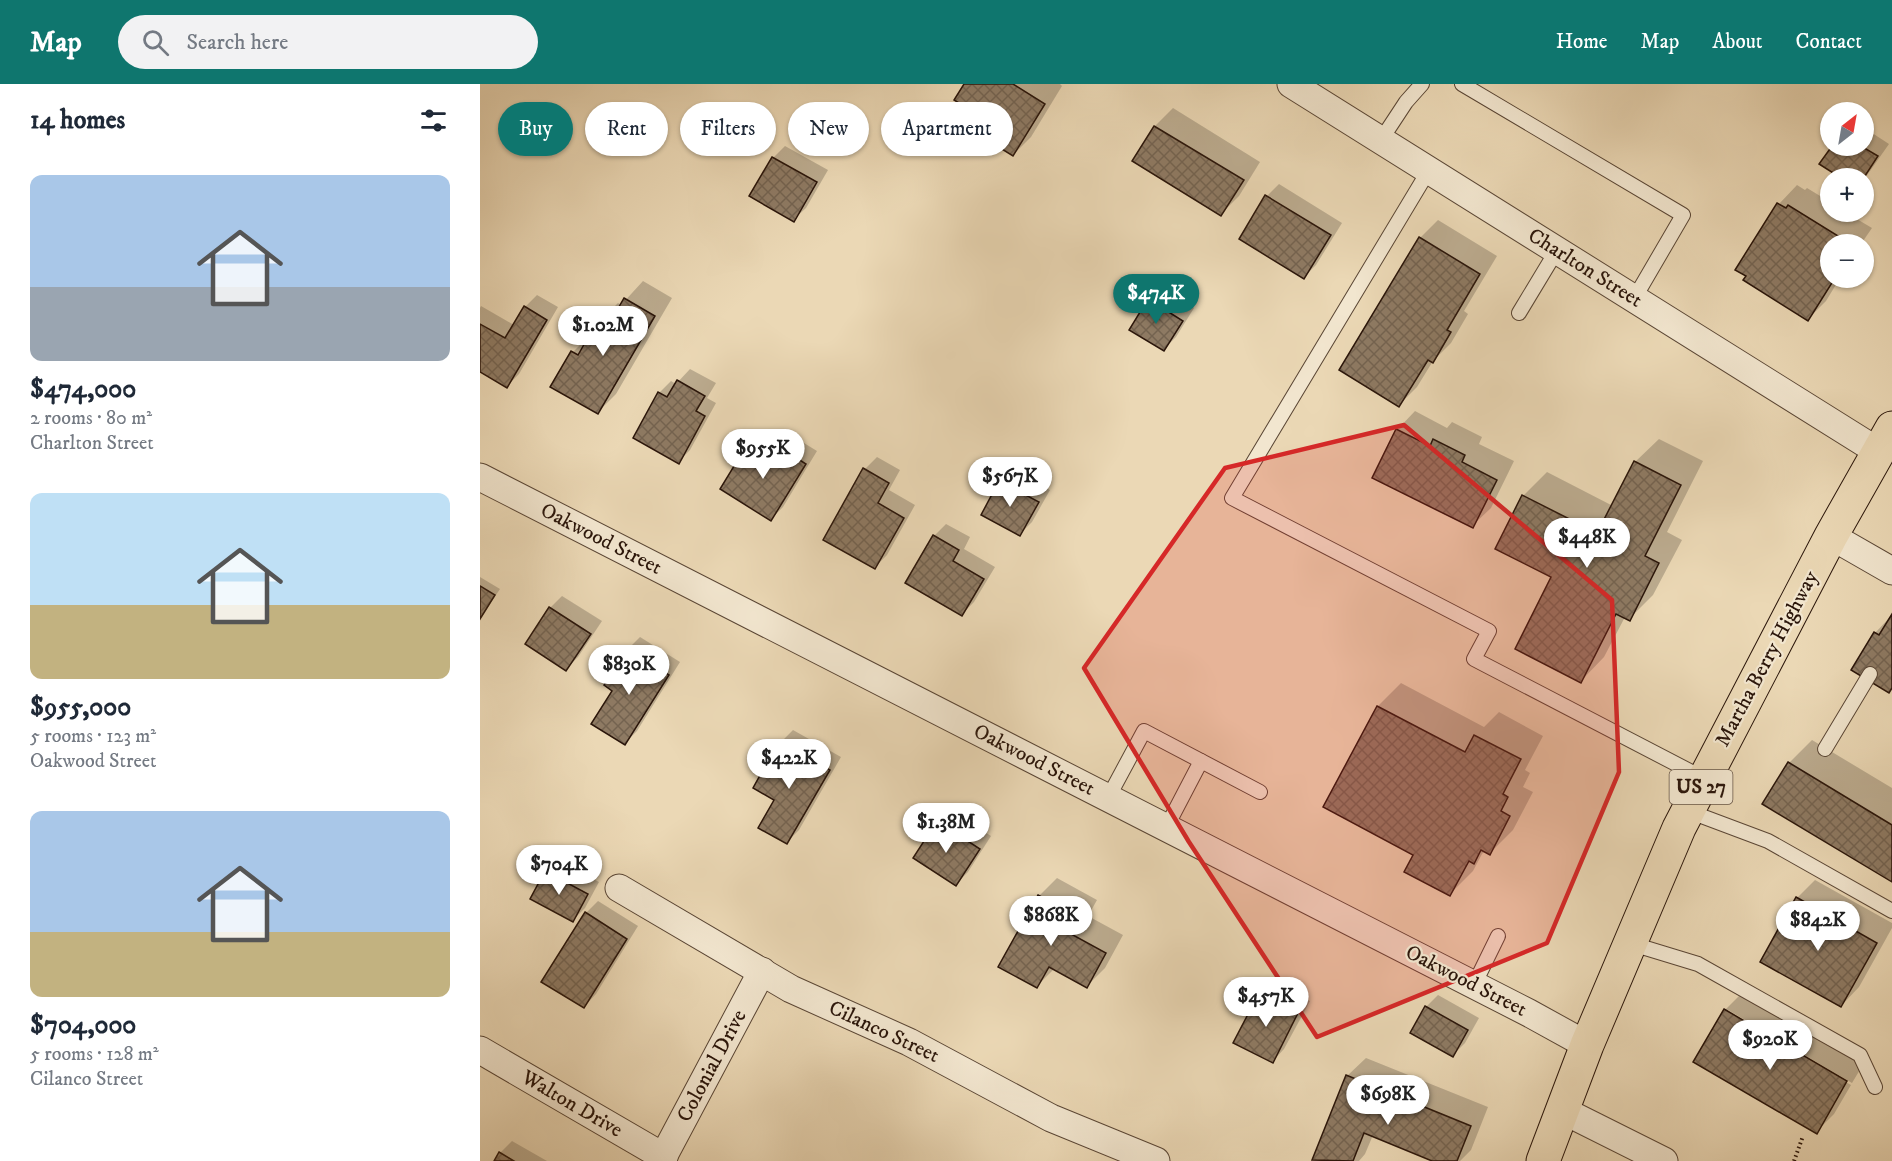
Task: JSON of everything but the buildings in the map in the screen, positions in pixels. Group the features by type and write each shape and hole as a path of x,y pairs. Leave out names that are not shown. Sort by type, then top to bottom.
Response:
{"main road":[{"name":"Martha Berry Highway","path":"1543,1161 1587,1045 1688,811 1832,536 1888,446"}],"street":[{"name":"Charlton Street","path":"1291,84 1634,298 1888,446"},
{"name":"Oakwood Street","path":"480,477 1587,1045"},
{"path":"1832,536 1892,571"},
{"name":"Cilanco Street","path":"620,888 791,989 909,1042 1051,1118 1156,1161"},
{"name":"Colonial Drive","path":"662,1159 762,971"},
{"name":"Walton Drive","path":"480,1050 662,1159"},
{"path":"1562,1110 1664,1161"}],"lane":[{"path":"1381,140 1406,102 1422,84"},
{"path":"1462,84 1683,215 1634,298"},
{"path":"1429,170 1232,498 1489,631 1474,659 1705,779"},
{"path":"1519,313 1557,250"},
{"path":"1825,749 1870,674"},
{"path":"1108,798 1144,731 1260,792"},
{"path":"1166,828 1201,761"},
{"path":"1688,811 1768,841 1892,912"},
{"path":"1474,985 1498,936"},
{"path":"1629,944 1698,964 1860,1055 1875,1087"}],"path":[{"path":"1794,1161 1803,1136"}],"highlighted area":[{"path":"1404,425 1612,600 1619,772 1547,943 1317,1037 1189,842 1084,668 1225,468"}]}
